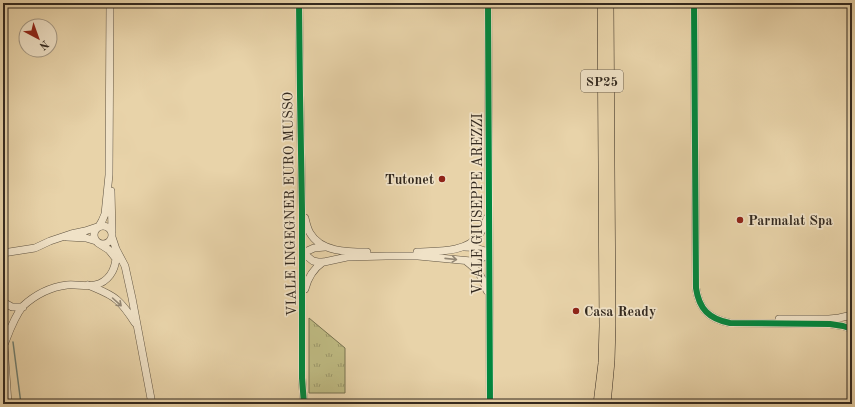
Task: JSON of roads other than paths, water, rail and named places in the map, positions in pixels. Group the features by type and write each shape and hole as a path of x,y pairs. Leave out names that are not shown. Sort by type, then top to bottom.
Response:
{"main road":[{"name":"SP25","path":"602,3 606,158"},
{"name":"SP25","path":"606,158 609,3"},
{"path":"598,404 603,363 606,158"},
{"path":"606,158 611,325 610,361 606,404"}],"street":[{"path":"110,3 109,175 105,214 93,234 97,242 109,250 116,258 128,278"},
{"name":"VIALE INGEGNER EURO MUSSO","path":"299,3 303,299 302,378 304,404"},
{"name":"VIALE GIUSEPPE AREZZI","path":"488,3 490,404"},
{"path":"694,3 696,288 700,306 722,322 830,324 852,329"},
{"path":"109,175 111,189 112,234 116,249 123,261 128,278 152,404"},
{"path":"302,210 309,231 314,238 318,243 333,249 343,251 429,252 474,247 479,248 489,254"},
{"path":"464,247 474,241 479,235 489,214"},
{"path":"6,252 35,248 50,241 104,225 107,226 112,234"},
{"path":"63,237 86,238 104,244 109,242 112,234"},
{"path":"302,254 314,248 325,247"},
{"path":"302,254 313,261 318,262 347,257 386,256 418,256 471,261 477,260 489,254"},
{"path":"4,345 11,326 23,306 39,294 58,287 78,284 95,285 104,281 111,275 115,266 116,258"},
{"path":"466,261 476,269 480,275 489,296"},
{"path":"303,299 307,281 316,266 324,262"},
{"path":"88,285 102,291 116,300 131,316 138,329"},
{"path":"3,302 12,307 23,306"},
{"path":"711,315 722,318 829,319 839,318 851,314"},
{"path":"3,330 8,404"}],"waterway":[{"path":"13,342 21,404"}],"place":[{"name":"Tutonet","path":"442,179"},
{"name":"Parmalat Spa","path":"740,220"},
{"name":"Casa Ready","path":"576,311"}]}
